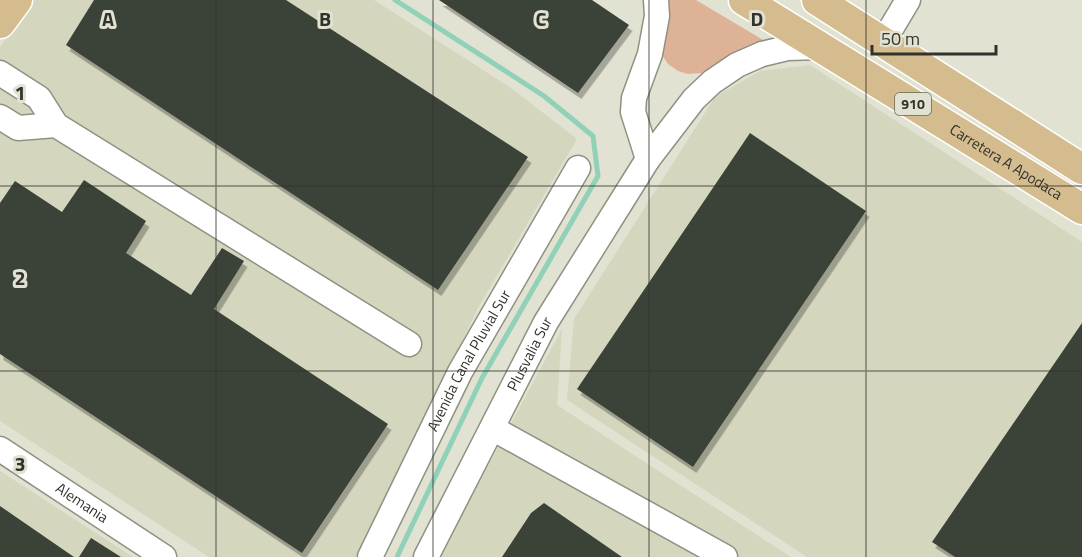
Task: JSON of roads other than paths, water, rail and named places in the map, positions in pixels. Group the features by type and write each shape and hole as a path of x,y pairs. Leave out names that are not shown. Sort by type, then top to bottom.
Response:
{"main road":[{"path":"0,23 17,0"},
{"name":"Carretera A Apodaca","path":"744,0 1082,209"},
{"name":"910","path":"817,0 887,35 1082,169"},
{"path":"887,35 1082,151"}],"street":[{"path":"648,159 633,112 634,98 650,54 657,16 656,0"},
{"path":"887,35 909,0"},
{"name":"Plusvalia Sur","path":"426,557 546,322 648,159 694,99 712,82 737,65 762,54 787,48 821,47"},
{"path":"0,73 39,98 56,125 409,344"},
{"path":"0,117 18,128 56,125"},
{"name":"Avenida Canal Pluvial Sur","path":"370,557 460,372 578,168"},
{"path":"492,428 725,557"},
{"name":"Alemania","path":"0,449 164,557"}],"waterway":[{"path":"395,0 544,96 593,136 598,176 482,378 397,557"}]}
